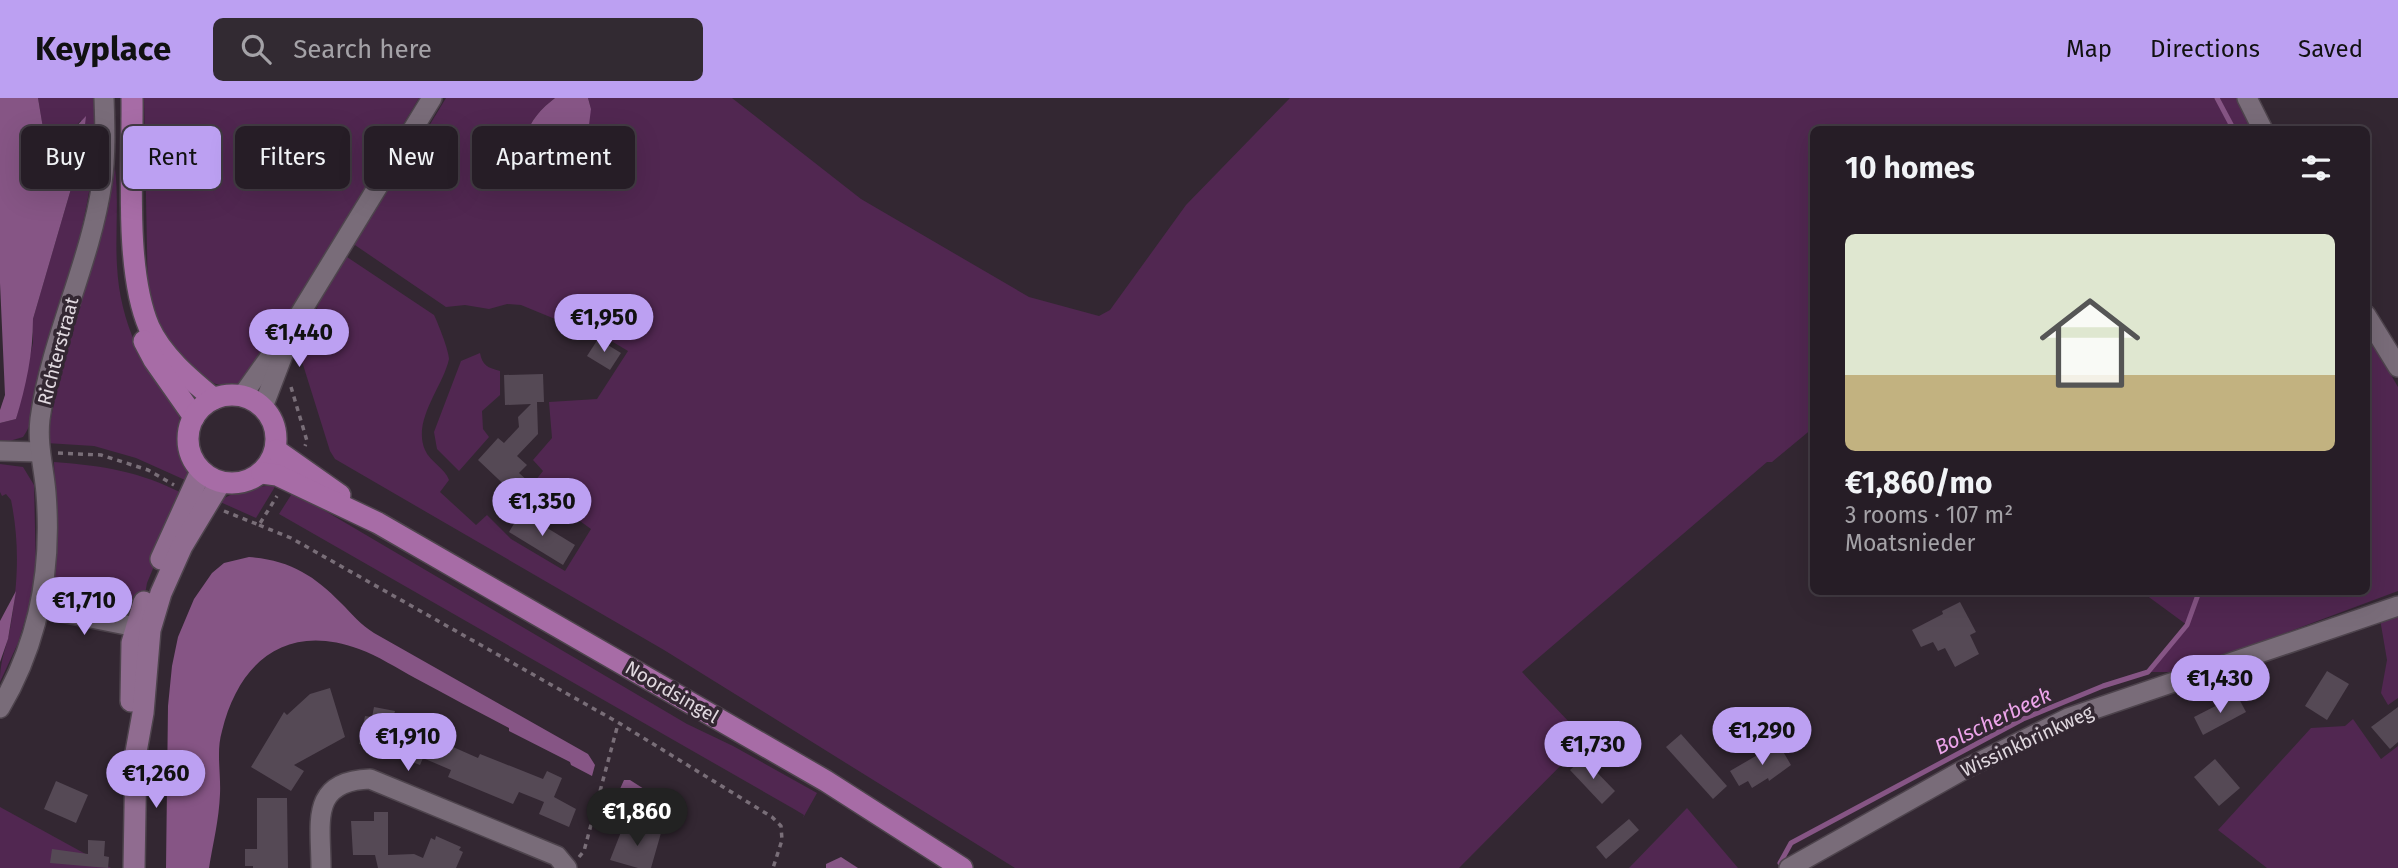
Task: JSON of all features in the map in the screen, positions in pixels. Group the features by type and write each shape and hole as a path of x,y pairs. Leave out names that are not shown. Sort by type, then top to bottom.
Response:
{"main road":[{"path":"132,98 135,268 131,292 132,307 139,331 154,360 194,417"},
{"path":"135,268 150,329 165,352 214,399"},
{"path":"225,395 242,396 262,407 272,420 276,430 276,450 262,473 246,482 220,483 201,471 192,459 188,430 205,404 225,395"},
{"name":"Noordsingel","path":"276,450 292,471 826,781 962,868"},
{"path":"134,868 136,752 143,713 143,629 182,546 199,499 201,471"},
{"name":"Noordsingel","path":"262,473 292,471"},
{"path":"199,499 220,483"}],"street":[{"name":"Richterstraat","path":"0,708 20,670 41,608 45,570 46,495 39,452 40,421 46,385 90,236 102,184 104,98"},
{"path":"242,396 298,317 432,98"},
{"path":"2246,98 2261,126"},
{"path":"262,407 298,317"},
{"path":"2370,322 2398,367"},
{"path":"0,451 39,452"},
{"name":"Wissinkbrinkweg","path":"1789,868 1963,770 2068,718 2398,606"},
{"path":"41,608 143,629"},
{"path":"321,868 321,806 332,790 352,779 369,779 571,864"}],"path":[{"path":"259,525 307,441 287,375"},
{"path":"39,452 101,455 148,470 199,499 291,537 618,723 772,817 781,826 782,840 773,868"},
{"path":"571,864 584,851 618,723"}],"shaded area":[{"path":"0,98 38,98 43,126 21,126 21,189 71,189 33,319 30,357 20,407 16,419 0,423 0,410 5,395 0,283"},
{"path":"38,98 96,98 96,126 81,126 81,120 76,126 43,126"},
{"path":"144,98 419,98 402,126 364,126 364,189 252,375 235,387 207,380 167,344 148,298 146,189 221,189 221,126 145,126"},
{"path":"446,98 555,98 545,106 530,126 472,126 472,189 635,189 635,126 586,126 591,109 588,98 732,98 861,199 1029,297 1099,316 1110,310 1186,205 1290,98 2237,98 2252,126 1810,126 1810,430 1772,462 1767,462 1522,672 1586,740 1459,868 1015,868 664,650 335,459 330,451 300,355 331,269 341,253 434,315 438,324 449,359 425,415 422,439 427,454 449,480 440,492 476,525 487,515 511,539 565,571 591,529 531,486 543,471 533,460 552,438 549,402 597,399 628,351 578,321 555,319 521,305 507,304 489,309 465,305 446,307 349,241 381,189 458,189 458,126 429,126"},
{"path":"555,98 588,98 591,109 589,125 530,126 545,106"},
{"path":"86,116 85,126 77,126"},
{"path":"115,168 117,266 123,307 128,326 145,362 180,412 180,440 191,465 185,480 136,458 94,446 46,443 60,374"},
{"path":"71,189 89,189 73,264 32,419 23,437 3,443 0,440 0,423 16,419 33,343 33,319"},
{"path":"2370,339 2398,387 2398,591 2181,672 2148,672 2187,625 2146,595 2370,595"},
{"path":"480,353 486,365 500,371 500,395 482,411 483,429 489,437 459,471 437,449 434,432 461,361"},
{"path":"54,462 121,471 184,494 147,583 144,600 118,608 90,608 67,597 59,586 53,561"},
{"path":"0,464 23,467 34,485 36,571 18,643 0,682 13,613 17,564 14,516 11,500 0,492"},
{"path":"276,485 256,518 218,501 245,488"},
{"path":"293,492 687,724 733,746 817,793 803,818 804,815 794,809 279,514"},
{"path":"249,557 289,565 311,577 374,633 588,754 595,765 592,776 509,731 509,728 366,652 333,642 310,641 288,645 270,654 254,667 240,685 230,706 220,739 219,804 209,868 166,868 168,706 178,637 194,599 212,573 224,563"},
{"path":"16,591 8,639 0,662 0,621"},
{"path":"2398,613 2398,698 2388,705 2381,693 2387,660 2380,619"},
{"path":"2353,719 2381,759 2398,746 2398,868 2267,868 2218,830 2311,728 2345,726"},
{"path":"624,780 630,780 680,812 676,822 673,817 620,789"},
{"path":"0,807 111,868 0,868"},
{"path":"1687,808 1738,868 1629,868"},
{"path":"841,857 858,868 826,868 826,864"}],"building":[{"path":"598,339 621,353 610,370 587,356"},
{"path":"543,374 544,402 537,402 538,434 517,456 527,465 519,473 529,482 516,496 478,460 498,438 504,443 519,427 518,417 531,404 505,405 504,375"},
{"path":"521,512 575,545 563,565 509,532"},
{"path":"1960,602 1976,632 1970,635 1979,654 1955,667 1945,648 1938,651 1933,642 1921,647 1912,630"},
{"path":"2327,671 2349,684 2327,720 2305,706"},
{"path":"330,688 345,737 294,765 304,771 291,791 251,767 284,712 287,715 310,694"},
{"path":"2237,695 2246,712 2203,735 2194,717"},
{"path":"374,707 395,711 393,718 432,734 435,726 449,732 444,743 478,758 480,754 543,779 547,771 562,778 554,797 576,809 569,827 539,814 544,802 519,792 513,804 448,777 451,770 423,758 420,765 402,758 404,753 359,744 365,716 372,717"},
{"path":"2398,707 2398,742 2390,749 2371,727"},
{"path":"1681,734 1727,786 1713,799 1666,747"},
{"path":"1778,743 1791,765 1769,781 1768,778 1752,788 1748,781 1739,786 1730,771"},
{"path":"1583,758 1615,791 1602,804 1570,770"},
{"path":"2215,759 2240,788 2219,806 2194,777"},
{"path":"56,781 88,795 76,823 44,809"},
{"path":"257,798 287,798 288,868 245,866 245,849 257,849"},
{"path":"374,812 388,812 388,855 414,854 423,858 431,838 435,840 436,836 461,847 459,850 463,852 456,868 378,868 375,855 353,855 351,821 374,821"},
{"path":"1629,819 1639,830 1606,859 1596,847"},
{"path":"636,826 661,833 651,868 638,868 610,860 621,832 633,835"},
{"path":"88,840 105,841 104,856 109,857 108,868 50,863 52,849 88,854"}],"waterway":[{"name":"Bolscherbeek","path":"2217,98 2232,126"},
{"name":"Bolscherbeek","path":"1780,863 1791,843 2023,719 2103,686 2148,672 2187,625 2198,595"}]}
